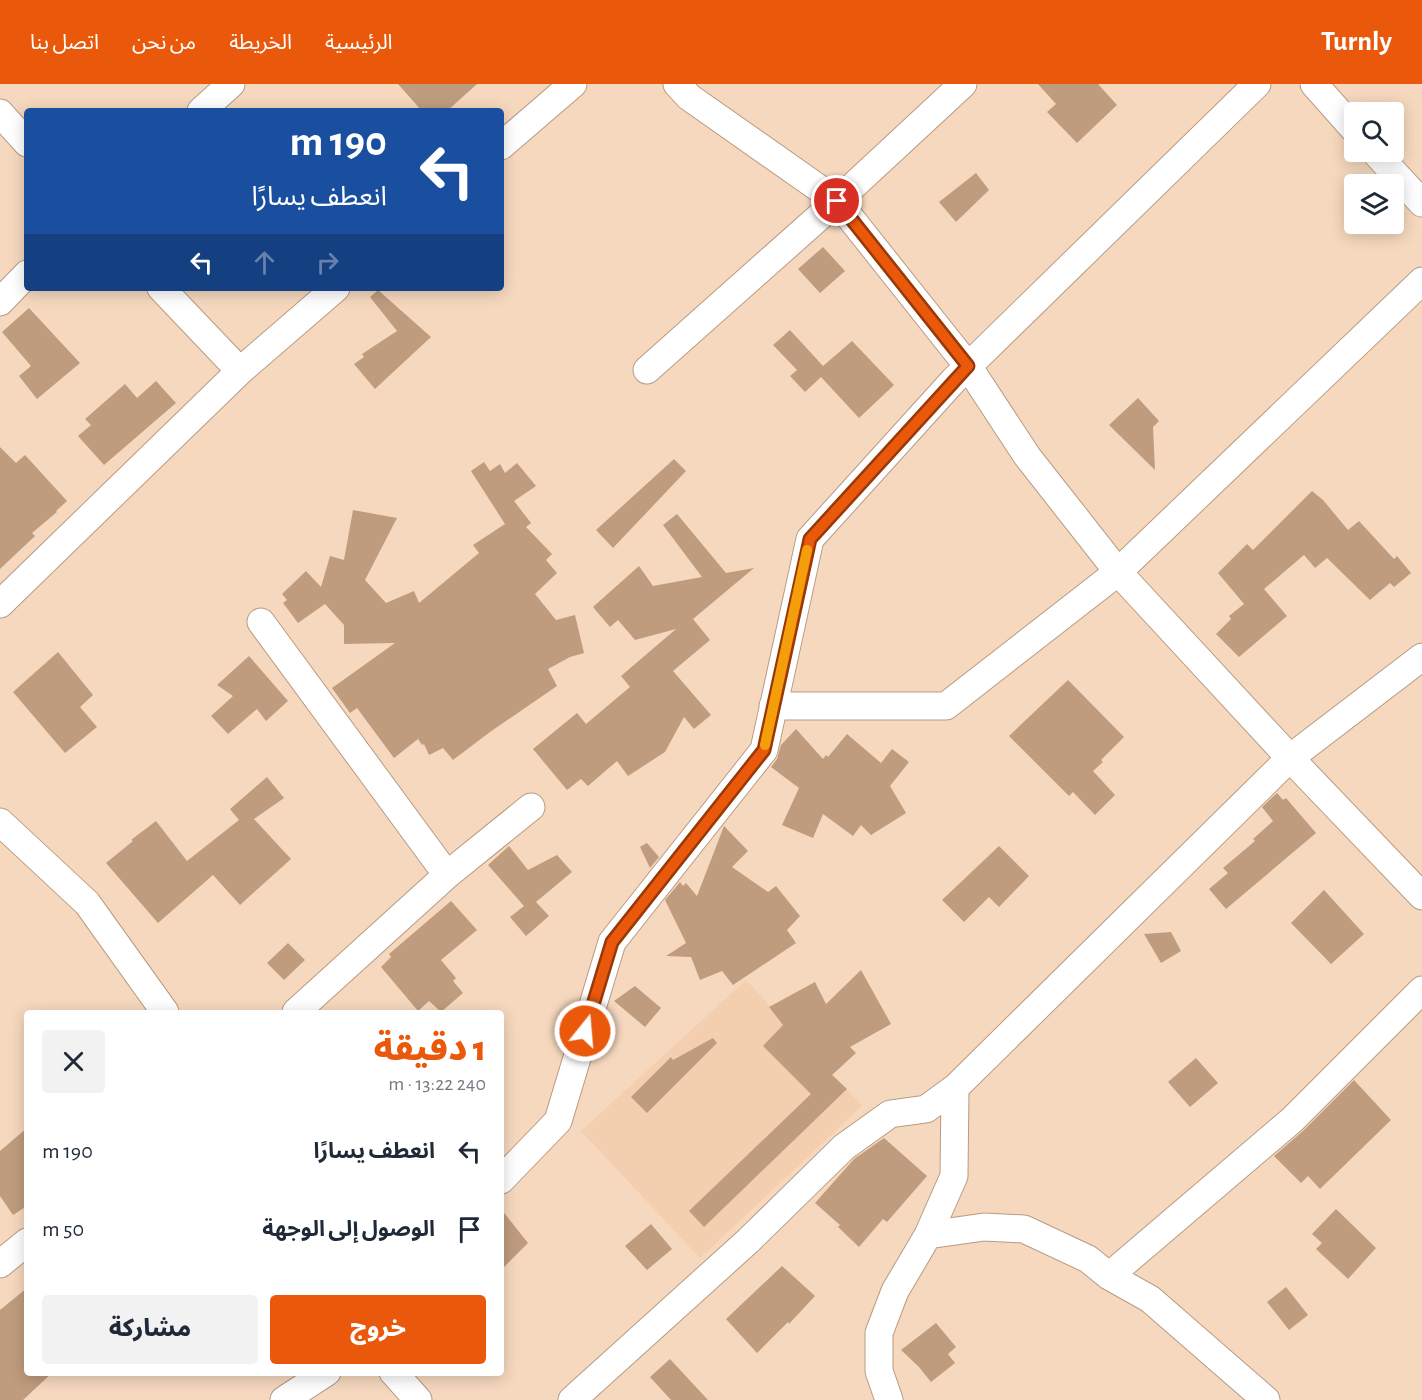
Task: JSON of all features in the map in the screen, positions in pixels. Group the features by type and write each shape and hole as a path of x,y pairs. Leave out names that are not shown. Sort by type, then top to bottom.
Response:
{"street":[{"path":"204,108 231,84"},
{"path":"504,143 573,84"},
{"path":"677,84 689,97 837,201 968,366 1026,456 1118,572 1290,758 1422,896"},
{"path":"647,370 837,201 963,84"},
{"path":"504,1177 558,1121 612,942 764,750 810,539 968,366 1257,84"},
{"path":"1314,84 1344,118"},
{"path":"0,112 24,139"},
{"path":"1385,162 1422,202"},
{"path":"0,302 24,277"},
{"path":"773,706 946,706 1118,572 1422,281"},
{"path":"164,291 240,371"},
{"path":"0,604 240,371 333,291"},
{"path":"261,622 447,874"},
{"path":"572,1400 748,1241 844,1147 890,1114 926,1109 955,1088 1290,758 1422,657"},
{"path":"298,1010 447,874 531,807"},
{"path":"0,822 87,903 164,1010"},
{"path":"1109,1276 1292,1120 1422,990"},
{"path":"889,1400 879,1371 879,1333 895,1291 928,1235 954,1176 955,1088"},
{"path":"928,1235 984,1227 1024,1229 1088,1259 1109,1276 1150,1299 1266,1400"},
{"path":"0,1264 24,1244"},
{"path":"284,1400 321,1376"},
{"path":"397,1376 418,1400"}],"shaded area":[{"path":"746,980 862,1106 700,1258 581,1131"}],"building":[{"path":"398,84 477,84 450,108 419,108"},
{"path":"1038,84 1098,84 1117,105 1077,143 1047,112 1056,104"},
{"path":"976,173 989,190 956,222 939,202"},
{"path":"823,247 845,271 820,293 798,269"},
{"path":"379,291 431,337 375,389 354,364 364,357 362,354 397,331 370,297"},
{"path":"29,308 80,363 37,399 19,376 31,366 2,332"},
{"path":"790,330 823,366 852,341 894,385 859,418 821,377 805,392 790,376 797,370 773,345"},
{"path":"156,381 176,403 104,465 78,436 91,425 85,419 125,384 137,398"},
{"path":"1138,398 1159,421 1153,427 1155,470 1109,425"},
{"path":"0,447 16,463 25,455 67,501 32,533 35,536 0,569"},
{"path":"674,459 686,471 613,548 596,530"},
{"path":"484,462 490,471 500,464 505,473 517,463 536,486 514,501 531,523 526,527 552,554 546,560 557,573 535,594 556,620 575,615 584,653 570,657 548,669 557,686 453,760 443,748 429,755 424,744 422,745 418,739 394,758 357,708 350,713 332,688 395,643 344,644 344,625 325,604 298,623 283,603 287,600 282,594 306,571 321,587 330,556 344,560 353,510 397,518 365,580 386,603 414,591 419,603 479,553 473,545 505,524 471,471"},
{"path":"1312,491 1323,500 1348,530 1359,521 1394,559 1397,556 1411,573 1394,587 1390,583 1370,600 1327,558 1315,568 1304,555 1264,589 1287,616 1239,657 1216,634 1231,619 1229,616 1244,604 1218,573 1247,544 1253,550"},
{"path":"677,514 726,573 754,568 693,619 710,640 673,671 711,715 694,729 684,717 665,752 628,776 617,761 588,786 581,779 567,790 533,749 577,713 586,724 630,687 621,676 676,629 635,640 618,620 610,627 593,607 639,566 653,586 702,577 663,525"},
{"path":"58,652 93,695 80,707 97,727 65,753 13,692"},
{"path":"249,656 288,701 266,721 257,709 228,734 211,716 233,696 217,685"},
{"path":"1068,680 1124,737 1093,771 1115,795 1095,815 1073,792 1069,796 1009,736"},
{"path":"796,729 823,759 826,755 828,757 847,734 881,763 892,749 909,762 890,786 906,813 871,835 861,825 853,836 823,814 813,838 782,825 799,788 771,767 777,759 781,745"},
{"path":"267,777 284,798 254,819 291,859 240,905 213,875 158,923 106,863 156,821 187,861 239,820 230,809"},
{"path":"1277,793 1283,800 1286,798 1316,833 1226,909 1209,889 1228,873 1223,868 1255,841 1253,839 1273,821 1262,807"},
{"path":"724,826 748,851 732,867 768,892 776,886 800,916 787,930 796,943 733,985 722,971 700,980 691,957 666,956 686,943 665,900 680,882 683,886 686,883 697,896"},
{"path":"647,843 659,857 650,868 640,847"},
{"path":"509,846 528,870 557,855 572,872 536,902 549,916 526,936 510,917 524,906 488,865"},
{"path":"999,846 1029,876 999,907 989,897 964,922 942,900"},
{"path":"1324,890 1364,934 1331,964 1291,923"},
{"path":"451,901 477,930 441,960 456,978 453,981 463,993 443,1010 439,1010 429,1001 417,1010 381,967 391,957 389,954"},
{"path":"1171,932 1181,951 1161,963 1144,934"},
{"path":"288,943 305,960 284,980 267,963"},
{"path":"861,970 891,1024 850,1047 856,1053 832,1075 847,1089 704,1227 689,1211 811,1094 763,1046 783,1025 769,1007 815,982 826,1004"},
{"path":"635,986 661,1008 645,1027 614,1001"},
{"path":"713,1038 717,1043 647,1113 631,1097 671,1057 673,1060"},
{"path":"1196,1058 1218,1083 1190,1107 1168,1082"},
{"path":"1354,1080 1391,1120 1320,1189 1308,1176 1301,1183 1274,1156 1303,1131"},
{"path":"24,1131 24,1208 13,1215 0,1196 0,1151"},
{"path":"884,1138 927,1176 887,1222 883,1219 859,1247 838,1227 840,1225 815,1203 854,1159"},
{"path":"1336,1209 1376,1248 1348,1279 1316,1249 1322,1243 1312,1234"},
{"path":"504,1213 528,1243 504,1267"},
{"path":"651,1224 672,1249 647,1270 625,1246"},
{"path":"782,1266 815,1296 757,1353 726,1319"},
{"path":"1286,1287 1308,1315 1289,1330 1267,1302"},
{"path":"24,1290 24,1376 49,1376 23,1400 0,1400 0,1310"},
{"path":"936,1323 956,1347 948,1354 955,1363 931,1382 901,1350"},
{"path":"670,1359 708,1400 671,1400 650,1377"}],"slow traffic":[{"path":"765,745 807,550"}],"route":[{"path":"585,1031 612,942 764,750 810,539 968,366 837,201"}]}
